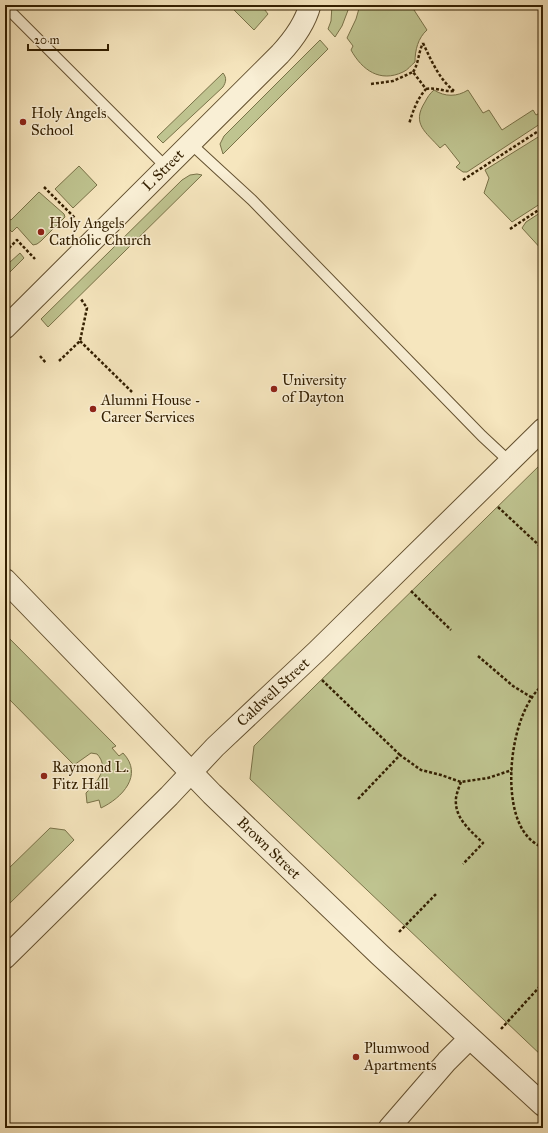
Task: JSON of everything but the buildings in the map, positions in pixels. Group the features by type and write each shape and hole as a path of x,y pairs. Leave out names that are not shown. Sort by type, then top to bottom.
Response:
{"street":[{"name":"L Street","path":"5,328 265,70 291,42 299,30 310,5"},
{"name":"Caldwell Street","path":"5,958 157,808 215,746 317,651 543,429"},
{"name":"Brown Street","path":"5,580 191,772 307,885 543,1105"},
{"path":"389,1128 447,1061 470,1038"}],"lane":[{"path":"5,6 166,167"},
{"path":"190,143 252,200 482,436 510,462"}],"path":[{"path":"371,84 393,81 413,72 418,65 418,54 423,43 442,78 454,91 435,87 426,88 420,95 414,107 409,124"},
{"path":"413,72 426,88"},
{"path":"463,180 543,128"},
{"path":"44,187 75,218"},
{"path":"510,229 543,207"},
{"path":"5,249 6,250 17,240 36,259"},
{"path":"59,361 80,341 87,308 81,299"},
{"path":"80,341 132,392"},
{"path":"40,356 46,363"},
{"path":"494,503 543,549"},
{"path":"409,589 451,630"},
{"path":"478,656 513,686 531,697"},
{"path":"320,677 400,755 421,770 461,782 488,778 512,770"},
{"path":"543,685 531,697 522,716 512,756 512,793 518,819 527,837 543,848"},
{"path":"358,799 400,755"},
{"path":"461,782 456,798 457,809 461,820 483,843 463,864"},
{"path":"399,932 437,893"},
{"path":"501,1029 543,983"}],"green space":[{"path":"229,5 261,5 268,14 254,30"},
{"path":"332,5 350,5 342,26 335,37 328,29 331,21"},
{"path":"360,5 419,5 414,10 427,30 421,37 418,44 415,62 406,70 395,75 379,75 366,69 355,57 351,50 353,46 347,38 356,19"},
{"path":"320,40 328,49 223,154 220,144 224,136"},
{"path":"223,73 226,80 223,87 163,143 157,137"},
{"path":"434,90 442,94 455,95 468,90 483,113 489,110 502,130 533,110 536,115 543,111 543,122 467,172 463,172 456,167 460,163 445,144 440,148 425,132 420,122 419,116 421,110 428,97"},
{"path":"543,134 543,202 512,222 484,193 489,178 485,170"},
{"path":"79,166 97,185 73,208 55,189"},
{"path":"190,175 202,175 48,327 41,319 182,180"},
{"path":"39,192 64,214 65,217 41,241 33,245 17,227 12,232 5,225 5,223 9,219 11,220"},
{"path":"543,211 543,251 522,228 526,222"},
{"path":"20,253 24,258 5,277 5,261 6,260 9,263"},
{"path":"543,462 543,1057 250,779 254,746"},
{"path":"5,634 116,746 112,748 119,756 123,753 129,761 131,777 128,785 123,792 109,804 101,808 99,800 87,803 86,793 98,780 102,770 101,759 97,754 91,753 74,765 5,695"},
{"path":"50,828 65,830 74,840 5,908 5,872"}],"place":[{"name":"Holy Angels School","path":"23,122"},
{"name":"Holy Angels Catholic Church","path":"41,232"},
{"name":"University of Dayton","path":"274,389"},
{"name":"Alumni House - Career Services","path":"93,409"},
{"name":"Raymond L. Fitz Hall","path":"44,776"},
{"name":"Plumwood Apartments","path":"356,1057"}]}
